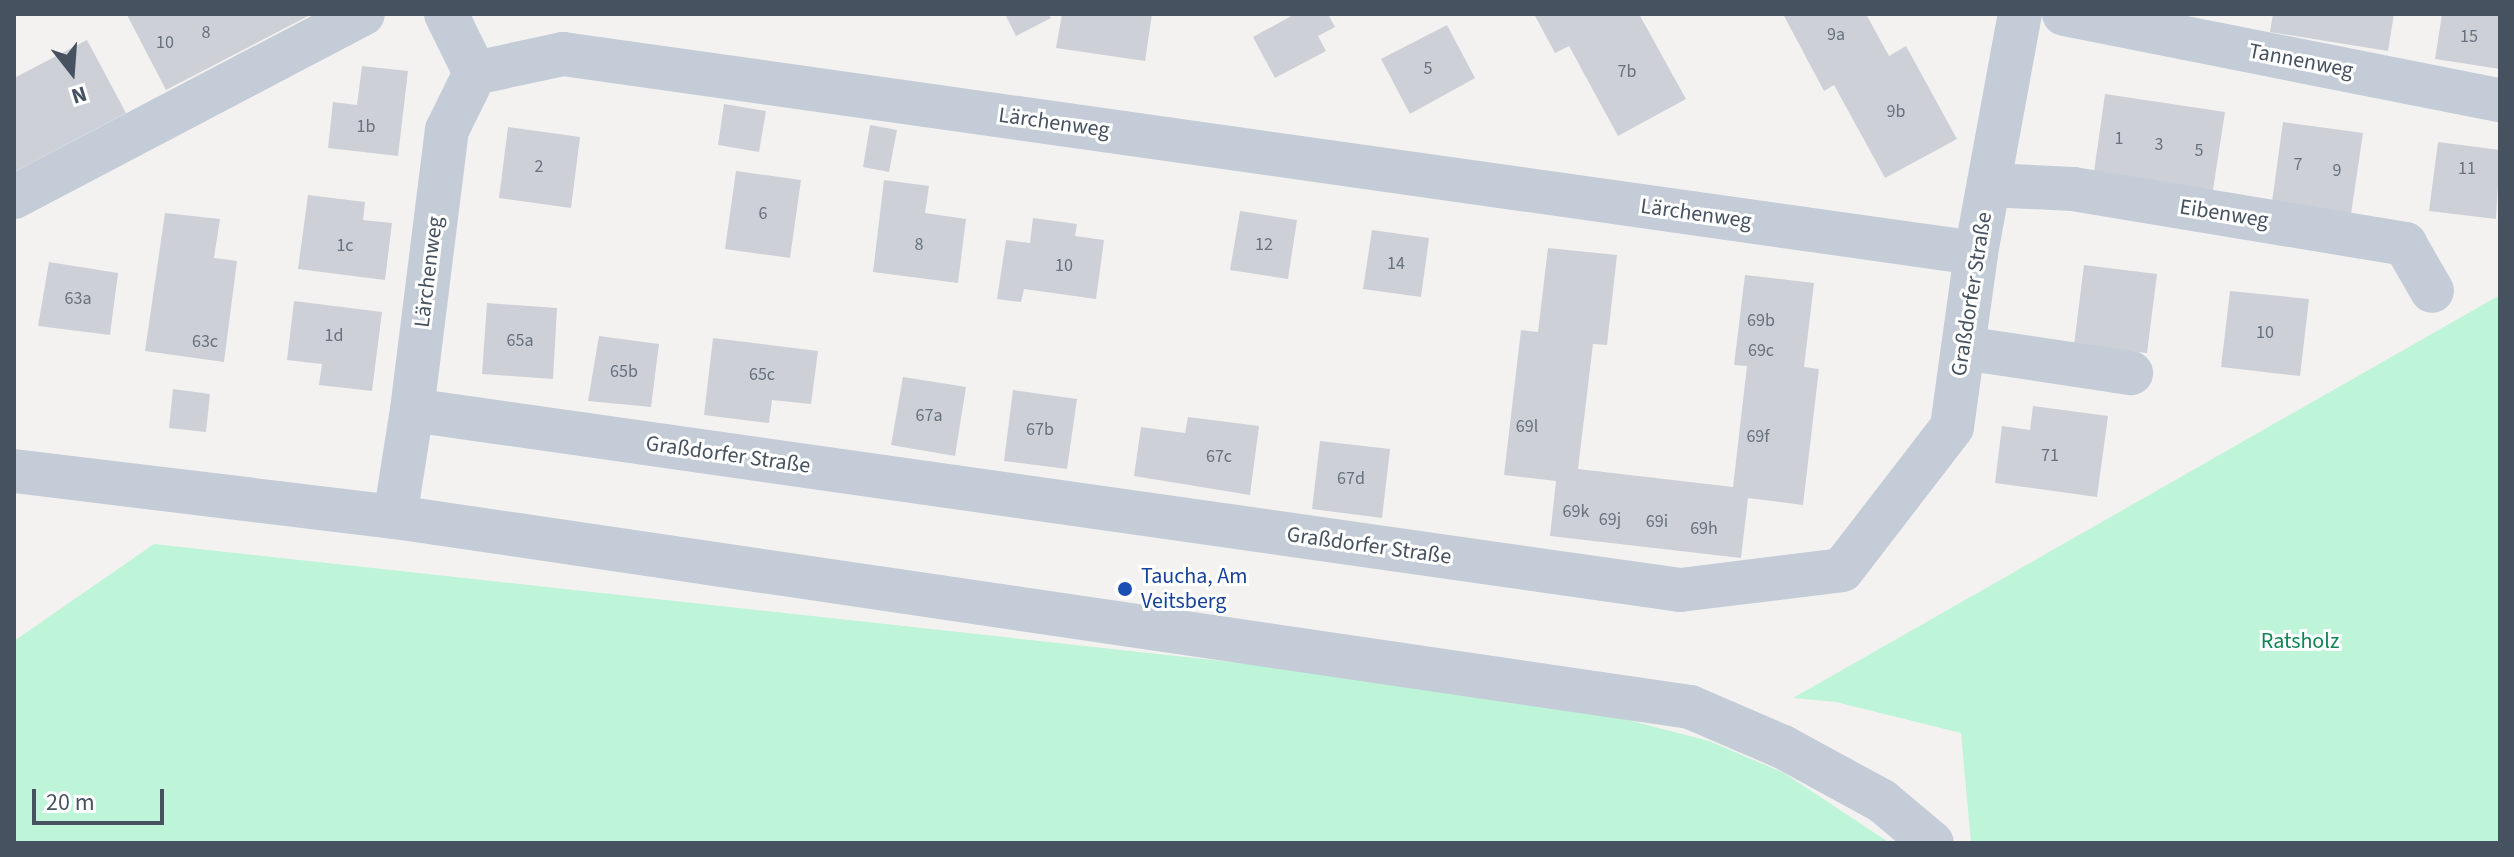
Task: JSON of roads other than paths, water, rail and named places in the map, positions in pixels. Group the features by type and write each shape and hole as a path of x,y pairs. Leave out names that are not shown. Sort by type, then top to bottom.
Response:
{"street":[{"path":"14,197 363,14"},
{"path":"446,14 475,73"},
{"name":"Graßdorfer Straße","path":"412,410 1680,590 1842,570 1952,427 1976,253 2020,14"},
{"name":"Tannenweg","path":"2090,17 2500,100"},
{"name":"Lärchenweg","path":"412,410 447,130 475,73 563,54 1976,253"},
{"name":"Eibenweg","path":"1989,185 2073,189 2405,244 2432,291"},
{"path":"1963,348 2131,373"},
{"path":"395,517 412,410"},
{"path":"14,471 395,517 1690,707 1783,747 1882,801 1932,843"}],"place":[{"name":"Taucha, Am Veitsberg","path":"1125,589"}],"park label":[{"name":"Ratsholz","path":"2300,642"}]}
